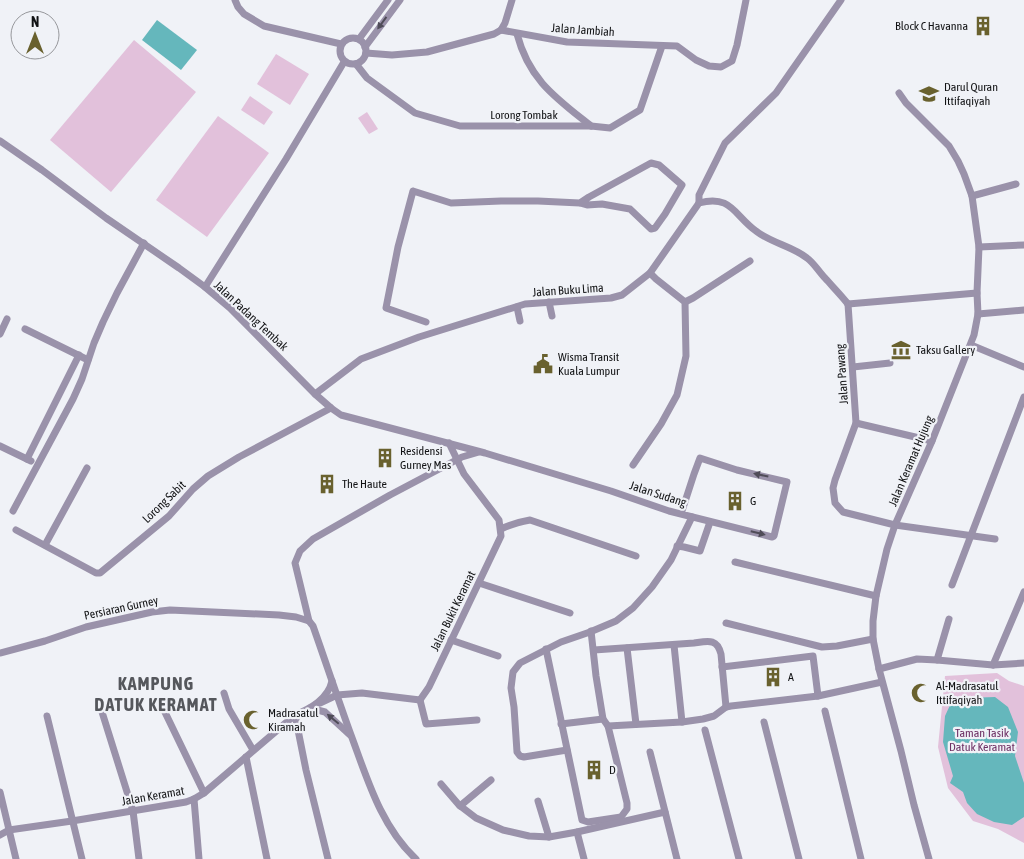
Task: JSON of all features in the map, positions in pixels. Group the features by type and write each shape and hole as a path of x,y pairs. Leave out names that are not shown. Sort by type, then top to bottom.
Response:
{"street":[{"path":"235,0 244,14 264,26 341,44"},
{"path":"359,39 388,0"},
{"path":"359,39 347,39 341,44 339,52 344,62 356,64 362,60 366,50 400,0"},
{"path":"359,39 366,50 392,55 427,52 494,34 501,30 512,0"},
{"name":"Jalan Jambiah","path":"501,30 567,42 678,46 696,60 709,66 721,67 732,61 746,0"},
{"name":"Jalan Buku Lima","path":"315,394 361,359 419,337 525,304 611,298 622,295 650,273 699,203 699,195 725,143 776,93 841,0"},
{"path":"517,34 520,47 530,69 549,92 591,126"},
{"name":"Lorong Tombak","path":"356,64 367,78 415,113 460,126 591,126 610,128 640,110 662,46"},
{"path":"205,287 286,159 344,62"},
{"name":"Jalan Keramat Hujung","path":"899,93 906,103 949,146 958,161 972,196 979,247 978,314 974,335 932,441 895,525 887,549 872,621 878,669 929,859"},
{"name":"Jalan Padang Tembak","path":"0,141 205,287 230,308 315,394 341,415 449,443"},
{"path":"426,322 386,308 398,247 413,191 451,203 538,201 587,205 602,204 630,209 651,229 655,228 666,214 682,185 659,165 651,163 580,203"},
{"path":"972,196 1016,184"},
{"path":"699,203 715,200 731,206 755,231 765,238 793,249 807,258 848,304 978,293"},
{"path":"13,511 73,399 82,379 94,342 144,243"},
{"path":"979,247 1024,245"},
{"path":"685,302 750,261"},
{"path":"650,273 685,302"},
{"path":"549,302 552,316"},
{"path":"633,465 661,424 677,395 686,356 685,302"},
{"name":"Jalan Pawang","path":"848,304 856,423 835,480 833,488 835,503 844,512 895,525 995,539"},
{"path":"517,307 520,321"},
{"path":"978,314 1024,310"},
{"path":"0,334 7,319"},
{"path":"24,329 88,360"},
{"path":"971,345 1024,367"},
{"path":"27,459 79,355"},
{"path":"853,367 890,363"},
{"path":"952,585 1024,397"},
{"name":"Lorong Sabit","path":"16,530 96,573 100,573 169,516 193,489 208,476 239,457 331,408"},
{"path":"856,423 932,441"},
{"path":"449,443 464,474 499,520 501,529 530,520 636,556"},
{"name":"Jalan Sudang","path":"449,443 611,491 681,514 773,536 788,483 700,458 681,514"},
{"path":"0,446 38,464"},
{"path":"416,859 396,835 377,804 313,626 309,621 295,563 300,551 313,539 366,508 457,460 480,452"},
{"path":"45,545 87,468"},
{"path":"567,750 524,757 520,756 517,752 511,688 513,672 520,663 561,642 616,621 633,608 652,587 671,560 692,517"},
{"path":"677,546 700,551 710,522"},
{"name":"Jalan Bukit Keramat","path":"420,700 479,583 501,536 501,529"},
{"path":"735,562 876,596"},
{"path":"479,583 570,614"},
{"path":"993,665 1024,592"},
{"name":"Persiaran Gurney","path":"0,653 86,626 170,610 296,617 309,621"},
{"path":"937,660 949,619"},
{"path":"726,623 822,647 873,639"},
{"path":"546,650 582,820 588,822 621,817 627,809 627,803 608,726 603,719 591,632"},
{"path":"451,640 498,656"},
{"path":"594,650 709,641 719,646 726,707 722,712 714,716 682,722 608,726"},
{"path":"674,645 682,722"},
{"path":"627,648 636,724"},
{"path":"722,667 813,656 818,696"},
{"path":"878,669 910,660 924,659 993,665 1024,663"},
{"name":"Jalan Keramat","path":"0,835 9,830 133,811 194,799 204,793 295,715 310,708 328,692 332,680"},
{"path":"726,707 818,696 882,682"},
{"path":"224,694 229,710 253,750"},
{"path":"310,708 337,695 362,694 420,700 426,724 477,720"},
{"path":"161,704 204,793"},
{"path":"310,708 325,712 352,737"},
{"path":"825,711 861,859"},
{"path":"102,712 133,811 139,859"},
{"path":"295,715 306,770 328,859"},
{"path":"47,716 82,859"},
{"path":"561,724 603,719"},
{"path":"764,722 800,859"},
{"path":"705,730 739,859"},
{"path":"650,752 677,859"},
{"path":"246,757 267,859"},
{"path":"460,806 491,780"},
{"path":"441,784 460,806 476,818 503,830 529,836 549,837 578,832 665,812"},
{"path":"0,792 16,859"},
{"path":"194,799 199,859"},
{"path":"538,801 549,837"},
{"path":"578,832 584,859"}],"green space":[{"path":"134,40 196,92 111,192 50,140"},
{"path":"276,54 309,74 290,105 257,84"},
{"path":"250,96 273,112 264,125 241,110"},
{"path":"367,112 378,129 369,134 358,118"},
{"path":"218,116 269,153 207,237 156,200"},
{"name":"Taman Tasik Datuk Keramat","path":"997,673 1009,681 1024,686 1024,843 998,829 973,821 948,788 938,747 945,676"}],"water":[{"path":"157,20 197,50 181,70 142,40"},
{"name":"Taman Tasik Datuk Keramat","path":"995,697 1008,707 1018,732 1015,756 1024,783 1024,817 1012,825 994,822 977,814 967,803 963,792 950,783 953,776 943,742 945,716 951,703 967,698"}],"place":[{"name":"Block C Havanna","path":"983,26"},
{"name":"Darul Quran Ittifaqiyah","path":"929,94"},
{"name":"Taksu Gallery","path":"901,350"},
{"name":"Wisma Transit Kuala Lumpur","path":"543,364"},
{"name":"Residensi Gurney Mas","path":"385,458"},
{"name":"The Haute","path":"327,484"},
{"name":"G","path":"735,501"},
{"name":"A","path":"773,677"},
{"name":"Al-Madrasatul Ittifaqiyah","path":"921,693"},
{"name":"Madrasatul Kiramah","path":"253,720"},
{"name":"D","path":"594,770"}],"district":[{"name":"KAMPUNG DATUK KERAMAT","path":"156,693"}]}
